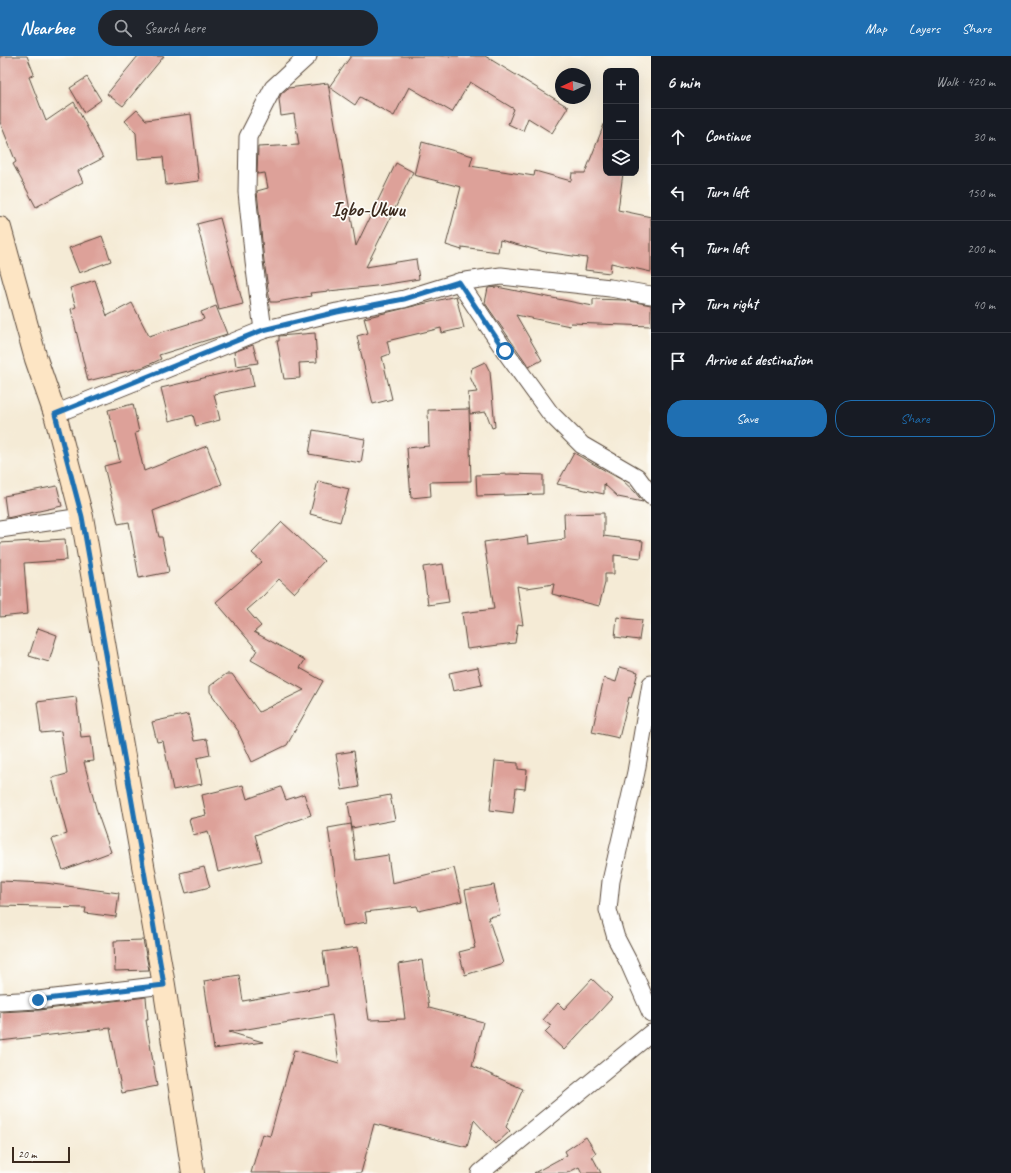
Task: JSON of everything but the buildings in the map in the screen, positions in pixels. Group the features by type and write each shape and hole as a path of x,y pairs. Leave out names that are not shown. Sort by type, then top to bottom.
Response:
{"main road":[{"path":"0,228 36,359 55,414 82,517 164,985 193,1173"}],"street":[{"path":"263,330 247,192 248,137 273,88 308,56"},
{"path":"55,414 263,330 337,312 404,299 459,282 501,276 610,288 651,295"},
{"path":"459,282 505,351 550,413 582,445 638,477 651,496"},
{"path":"0,529 82,517"},
{"path":"651,684 636,772 611,881 608,910 616,938 651,1013"},
{"path":"0,1002 38,1000 164,985"},
{"path":"480,1173 651,1033"}],"district":[{"name":"Igbo-Ukwu","path":"368,209"}],"route":[{"path":"38,1000 164,985 125,755 82,517 55,414 263,330 337,312 404,299 459,282 505,351"}]}
